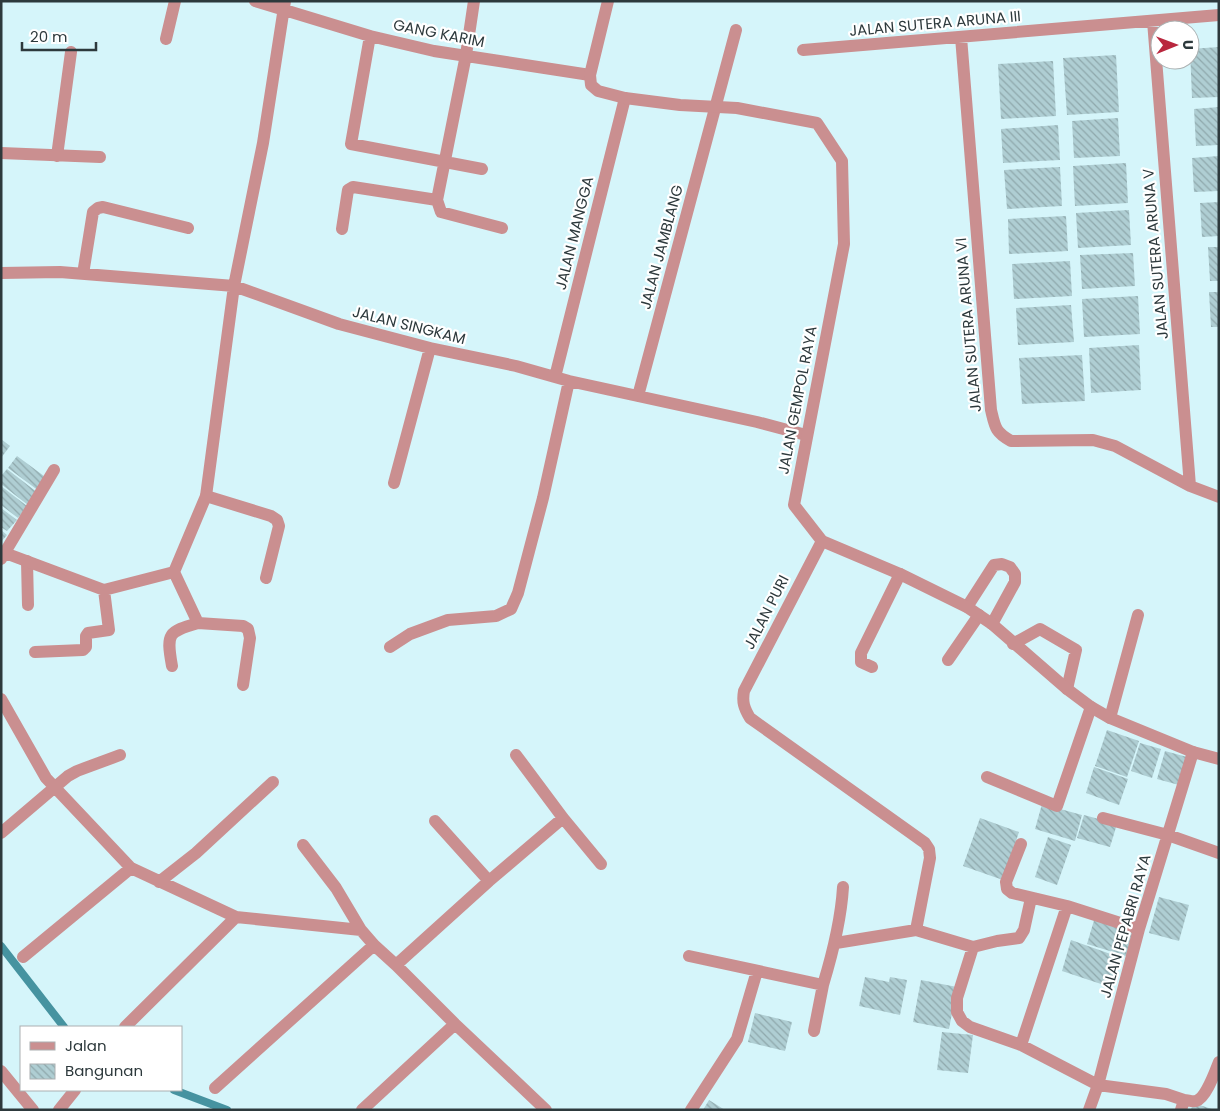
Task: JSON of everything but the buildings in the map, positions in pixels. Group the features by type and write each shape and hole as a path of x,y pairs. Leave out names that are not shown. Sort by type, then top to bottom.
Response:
{"street":[{"path":"166,39 175,1"},
{"name":"GANG KARIM","path":"255,1 285,5 370,36 434,51 590,75"},
{"path":"474,1 466,55 437,200 441,212 502,228"},
{"path":"590,75 608,1"},
{"path":"198,623 174,572 206,496 234,286 263,143 285,5"},
{"name":"JALAN SUTERA ARUNA III","path":"1164,20 1219,15"},
{"name":"JALAN SUTERA ARUNA III","path":"803,50 1150,21"},
{"name":"JALAN JAMBLANG","path":"638,396 736,30"},
{"path":"370,36 351,144 482,169"},
{"name":"JALAN SUTERA ARUNA VI","path":"961,37 991,410 995,427 1001,436 1011,442 1093,440 1106,443 1190,486 1219,497"},
{"path":"58,156 71,52"},
{"name":"JALAN SUTERA ARUNA V","path":"1157,70 1190,486"},
{"name":"JALAN GEMPOL RAYA","path":"590,75 591,85 598,91 625,98 737,108 817,123 842,161 844,244 794,505 822,540 900,574 967,607 992,624 1013,644 1091,707 1110,718 1193,752 1219,759"},
{"name":"JALAN MANGGA","path":"554,377 625,98"},
{"path":"1,154 100,157"},
{"path":"342,229 348,190 353,187 437,200"},
{"path":"82,274 93,212 98,208 103,207 188,228"},
{"name":"JALAN SINGKAM","path":"1,273 60,272 234,286 339,324 430,348 516,366 569,381 757,422 806,435"},
{"path":"394,483 430,348"},
{"path":"390,648 410,634 448,620 496,616 510,609 518,593 543,498 569,381"},
{"path":"54,470 3,556 27,561 104,590 174,572"},
{"path":"206,496 271,516 277,520 279,526 266,578"},
{"name":"JALAN PURI","path":"822,540 744,691 742,700 744,709 750,718 925,843 929,849 930,858 916,930"},
{"path":"27,561 28,604"},
{"path":"967,607 994,565 1002,564 1010,567 1014,574 1015,582 992,624"},
{"path":"872,668 861,662 861,653 900,574"},
{"path":"34,652 83,650 86,647 86,636 88,634 109,630 104,590"},
{"path":"948,660 979,615"},
{"path":"1110,718 1138,615"},
{"path":"172,666 169,649 171,637 175,630 198,623 243,626 248,629 250,638 243,685"},
{"path":"1013,644 1040,629 1076,650 1068,689"},
{"path":"1,700 46,778 131,868 236,917 361,930"},
{"path":"987,777 1057,806 1091,707"},
{"name":"JALAN PEPABRI RAYA","path":"1088,1110 1098,1085 1139,929 1193,752"},
{"path":"1,833 68,776 120,755"},
{"path":"516,755 563,818 601,864"},
{"path":"159,882 196,853 273,782"},
{"path":"396,965 489,881 563,818"},
{"path":"1103,818 1168,835 1219,853"},
{"path":"435,821 489,881"},
{"path":"1021,844 1006,882 1006,889 1012,893 1067,906 1139,929"},
{"path":"303,845 336,888 361,930 374,945 541,1109"},
{"path":"23,957 131,868"},
{"path":"814,1031 823,985 836,942 842,910 843,887"},
{"path":"836,942 916,930 973,947 1019,938 1024,930 1031,898"},
{"path":"1021,1045 1067,906"},
{"path":"126,1026 236,917"},
{"path":"215,1088 374,945"},
{"path":"973,947 957,998 957,1012 962,1021 970,1026 1021,1045 1098,1085 1166,1094 1183,1105 1198,1101 1204,1096 1219,1062"},
{"path":"689,956 823,985"},
{"path":"691,1110 737,1039 758,971"},
{"path":"362,1110 455,1024"},
{"path":"1,1071 33,1110"},
{"path":"59,1110 73,1091"}],"waterway":[{"path":"1,946 63,1026"},
{"path":"177,1091 227,1110"}]}
